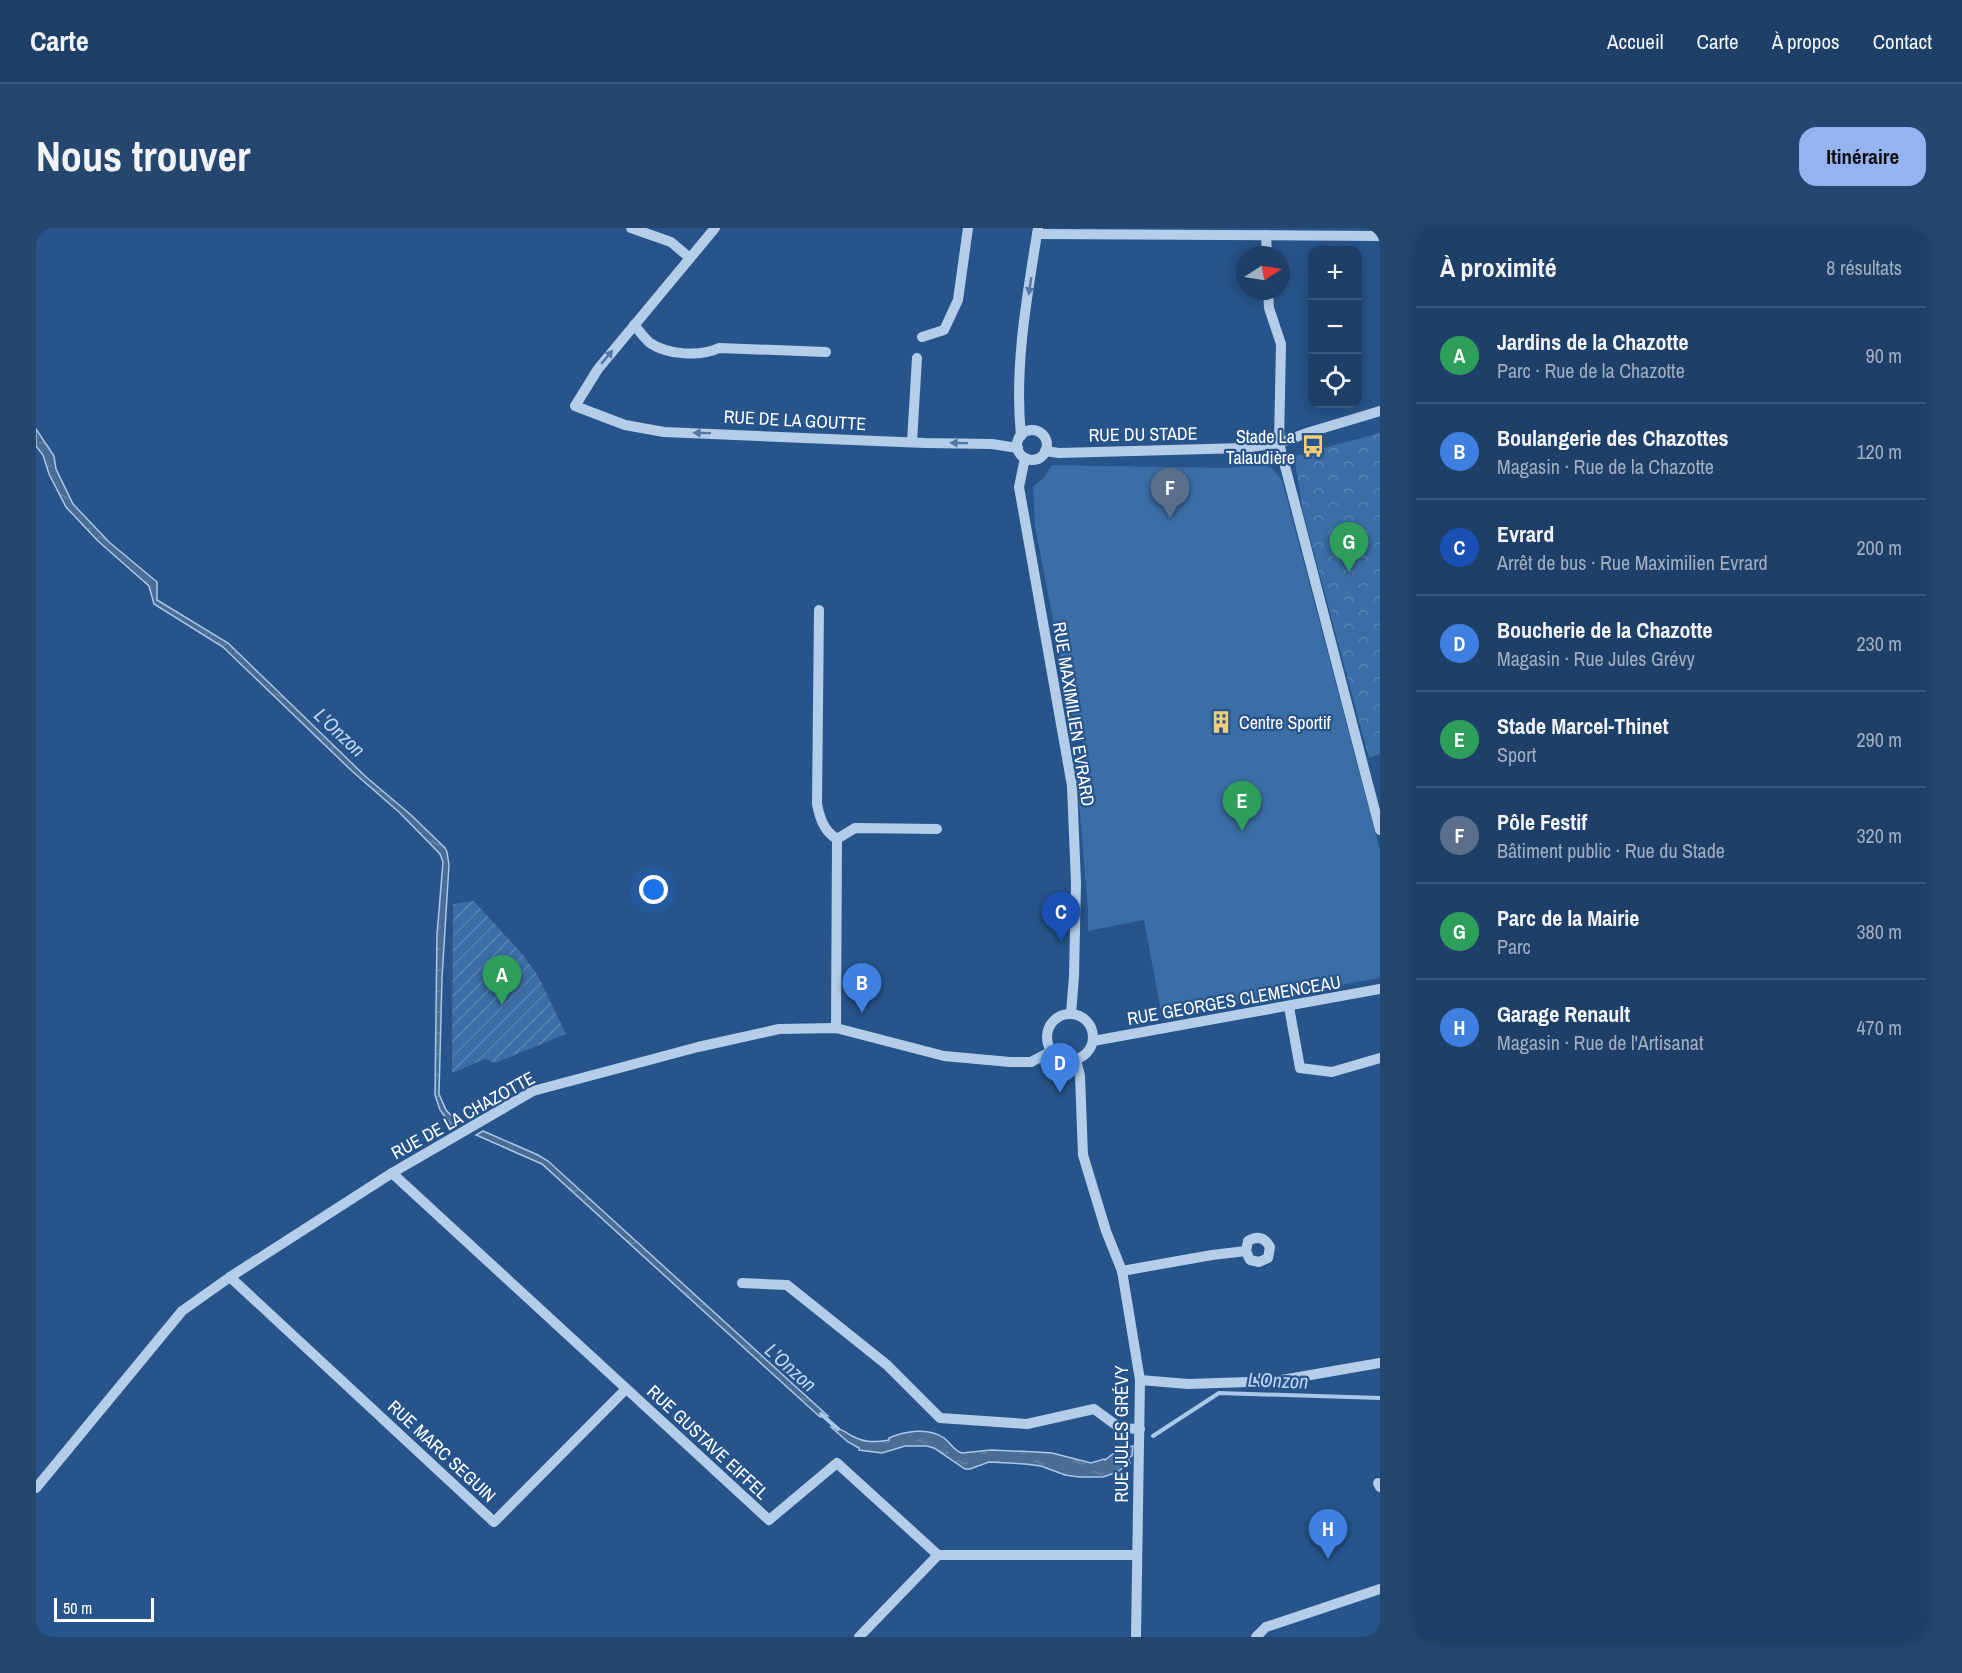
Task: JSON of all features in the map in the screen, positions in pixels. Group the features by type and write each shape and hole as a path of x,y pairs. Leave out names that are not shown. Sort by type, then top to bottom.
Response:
{"street":[{"path":"631,228 671,242 690,258"},
{"path":"715,228 634,325 650,342 668,351 710,352 719,348 826,352"},
{"path":"922,337 944,330 958,300 969,228"},
{"path":"1020,436 1033,430 1042,434 1046,441 1046,451 1039,458 1025,458 1018,448 1022,342 1037,231 1380,236"},
{"path":"1266,236 1267,246"},
{"path":"1269,300 1281,344 1279,443 1380,830"},
{"name":"RUE DE LA GOUTTE","path":"634,325 598,369 575,406 625,425 664,432 992,444 1018,448"},
{"path":"912,442 917,358"},
{"name":"RUE DU STADE","path":"1046,451 1059,453 1244,448 1279,443 1380,411"},
{"name":"RUE MAXIMILIEN EVRARD","path":"1025,458 1019,487 1072,786 1076,883 1071,1014"},
{"path":"819,610 817,804 821,820 829,834 837,839"},
{"path":"837,839 855,828 937,829"},
{"path":"836,1028 837,839"},
{"name":"RUE GEORGES CLEMENCEAU","path":"1093,1041 1380,989"},
{"path":"1289,1006 1300,1068 1332,1072 1380,1058"},
{"path":"1071,1014 1079,1016 1090,1026 1093,1041 1084,1056 1076,1060 1067,1060 1052,1051 1048,1043 1048,1035 1055,1020 1071,1014"},
{"name":"RUE DE LA CHAZOTTE","path":"36,1488 183,1311 230,1277 392,1173 533,1091 698,1047 779,1029 836,1028 944,1056 1031,1062 1052,1051"},
{"name":"RUE JULES GRÉVY","path":"1076,1060 1080,1076 1083,1155 1106,1231 1122,1271 1140,1380 1136,1637"},
{"name":"RUE GUSTAVE EIFFEL","path":"392,1173 769,1520 837,1463 938,1555"},
{"path":"1122,1271 1246,1251"},
{"name":"RUE MARC SEGUIN","path":"230,1277 494,1522 626,1389"},
{"path":"742,1283 787,1285 887,1365 940,1418 1027,1424 1094,1409 1120,1428 1140,1430"},
{"path":"1140,1380 1188,1384 1276,1381 1380,1363"},
{"path":"859,1637 938,1555 1137,1556"},
{"path":"1256,1637 1266,1627 1380,1589"}],"green space":[{"path":"1380,433 1380,754 1369,758 1303,512 1294,456"},
{"path":"1262,464 1272,468 1282,480 1380,851 1380,978 1162,1017 1144,920 1088,931 1075,757 1084,745 1080,721 1071,714 1035,526 1033,487 1045,476 1052,465 1227,468"},
{"path":"474,901 523,955 538,976 566,1034 495,1063 485,1059 452,1073 453,904"}],"water":[{"path":"36,429 54,456 56,469 73,504 109,542 157,582 157,600 228,643 365,776 445,848 449,865 442,978 439,1094 446,1110 458,1123 452,1126 440,1110 435,1095 437,935 443,862 440,854 400,813 353,772 223,647 154,604 149,586 98,541 66,507 49,474 43,455 36,446"},
{"path":"483,1131 548,1161 828,1416 820,1417 542,1164 476,1135"},
{"path":"831,1427 867,1441 889,1440 889,1438 902,1434 924,1431 944,1438 962,1453 991,1450 1052,1453 1091,1463 1105,1460 1123,1446 1125,1448 1133,1446 1132,1456 1128,1458 1130,1463 1117,1472 1103,1477 1079,1477 1065,1475 1041,1466 1025,1464 989,1462 965,1469 934,1448 927,1446 905,1446 882,1453 859,1450"}],"waterway":[{"name":"L'Onzon","path":"1153,1436 1219,1393 1380,1398"},
{"name":"L'Onzon","path":"821,1414 838,1429"}],"place":[{"name":"Stade La Talaudière","path":"1313,446"},
{"name":"Pôle Festif","path":"1170,518"},
{"name":"Parc de la Mairie","path":"1349,572"},
{"name":"Centre Sportif","path":"1221,722"},
{"name":"Stade Marcel-Thinet","path":"1242,831"},
{"name":"Evrard","path":"1061,942"},
{"name":"Jardins de la Chazotte","path":"502,1005"},
{"name":"Boulangerie des Chazottes","path":"862,1013"},
{"name":"Boucherie de la Chazotte","path":"1060,1093"},
{"name":"Garage Renault","path":"1328,1559"}]}
